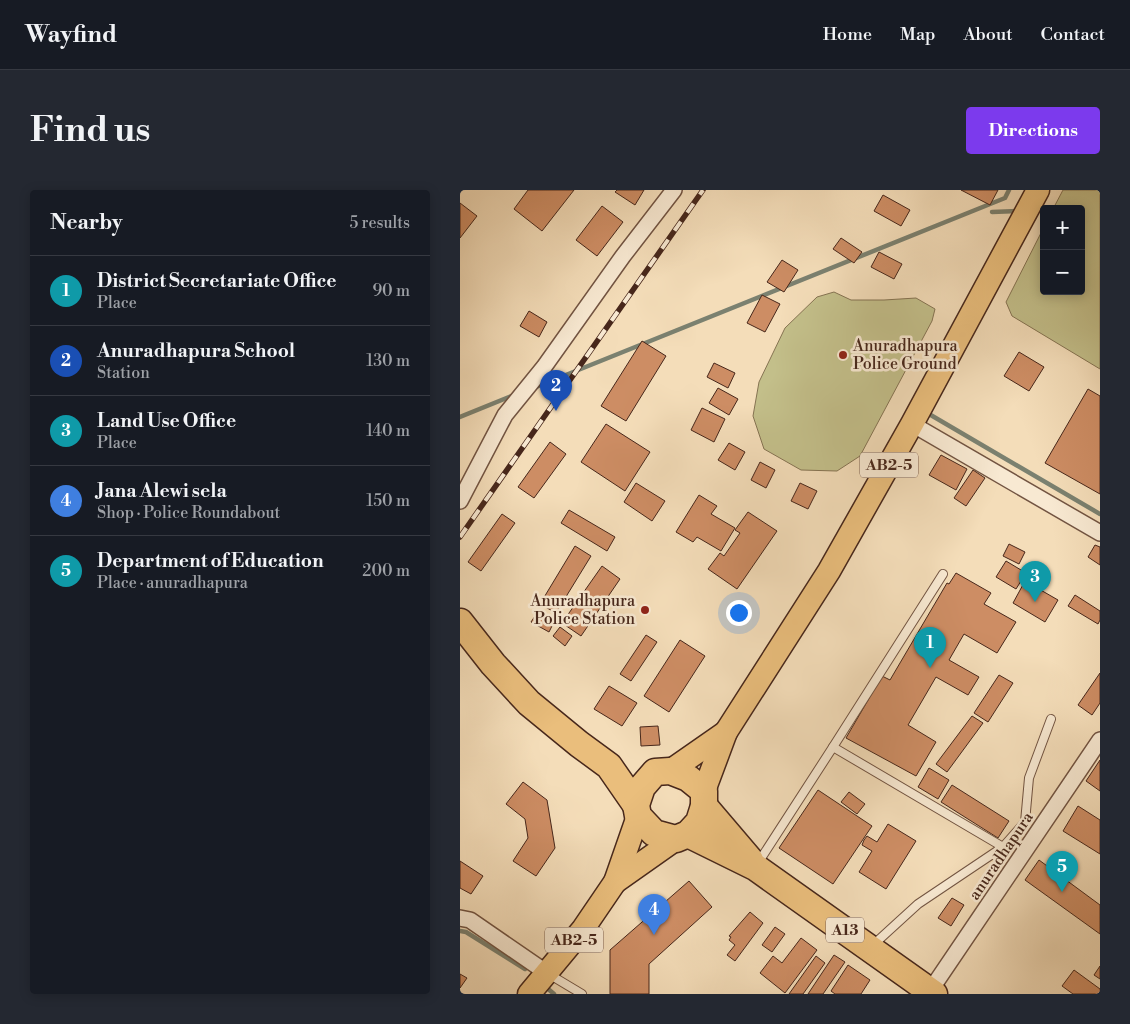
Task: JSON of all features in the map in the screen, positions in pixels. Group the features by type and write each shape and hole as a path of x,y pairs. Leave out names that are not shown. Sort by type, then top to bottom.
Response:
{"highway":[{"path":"460,622 493,664 529,703 578,744 609,766 637,811 654,833 682,836 699,822 704,798 688,778 663,772 609,766"},
{"path":"637,811 642,787 663,772"},
{"name":"A13","path":"704,798 755,867"},
{"name":"A13","path":"682,836 755,867 870,947 932,993"}],"main road":[{"name":"AB2-5","path":"704,798 726,732 829,571 912,424 1038,190"},
{"name":"AB2-5","path":"663,772 726,732"},
{"name":"AB2-5","path":"529,994 583,929 615,882 637,811"},
{"name":"AB2-5","path":"615,882 682,836"}],"street":[{"path":"460,501 505,415 544,367 623,256 674,190"},
{"path":"912,424 1100,533"},
{"name":"anuradhapura","path":"932,993 1100,740"},
{"path":"460,918 470,920 547,973"}],"lane":[{"path":"755,867 942,574"},
{"path":"870,947 918,904 1003,847 1025,822 1029,778 1051,719"},
{"path":"833,747 1003,847"},
{"path":"547,973 582,994"}],"shaded area":[{"path":"1063,190 1100,190 1100,369 1012,316 1006,302 1040,235 1040,295 1085,295 1085,205 1055,205"},
{"name":"Anuradhapura Police Ground","path":"834,292 851,300 916,298 935,309 932,321 860,456 837,471 801,470 764,449 753,416 759,382 785,328 817,297"}],"building":[{"path":"528,190 574,190 542,231 514,209"},
{"path":"617,190 644,190 635,205 615,192"},
{"path":"961,190 998,190 990,205"},
{"path":"883,195 910,210 901,226 874,211"},
{"path":"460,203 477,216 460,238"},
{"path":"602,206 623,222 597,256 576,240"},
{"path":"841,238 862,252 854,263 833,249"},
{"path":"879,252 902,264 894,279 871,267"},
{"path":"782,260 798,270 784,292 767,282"},
{"path":"762,295 780,304 765,332 747,323"},
{"path":"529,311 547,322 539,337 520,326"},
{"path":"642,341 666,356 626,421 601,406"},
{"path":"1019,352 1044,367 1029,391 1004,376"},
{"path":"714,363 735,373 728,388 707,377"},
{"path":"718,388 738,399 729,415 709,403"},
{"path":"1088,389 1100,396 1100,494 1045,463"},
{"path":"702,408 725,419 714,442 691,430"},
{"path":"606,424 650,452 625,491 581,462"},
{"path":"550,442 566,454 534,498 518,487"},
{"path":"729,443 745,452 735,470 718,460"},
{"path":"941,455 967,469 956,490 929,475"},
{"path":"760,462 775,470 766,488 751,480"},
{"path":"973,470 985,478 966,506 954,498"},
{"path":"636,483 665,501 652,521 624,502"},
{"path":"800,483 817,491 808,509 791,501"},
{"path":"699,495 717,506 711,514 735,528 721,551 697,537 693,542 676,532"},
{"path":"569,510 615,537 607,551 561,523"},
{"path":"748,512 777,531 737,589 708,569 720,553 724,556 740,533 735,530"},
{"path":"502,514 515,523 481,571 468,562"},
{"path":"1009,544 1025,552 1019,564 1003,556"},
{"path":"1095,545 1100,547 1100,565 1088,557"},
{"path":"575,546 591,556 556,613 540,604"},
{"path":"1006,561 1026,573 1016,589 996,577"},
{"path":"602,566 620,579 581,636 562,623"},
{"path":"956,573 991,593 984,604 1016,622 997,653 964,634 949,660 979,677 968,695 936,677 908,725 936,742 916,776 846,738 882,676 890,680 947,583 949,584"},
{"path":"1025,581 1058,600 1045,622 1013,603"},
{"path":"1075,595 1100,611 1098,624 1068,606"},
{"path":"537,613 554,622 549,632 531,622"},
{"path":"560,627 572,636 565,646 553,636"},
{"path":"646,635 657,642 631,681 620,674"},
{"path":"680,640 705,656 669,712 644,696"},
{"path":"1100,673 1100,703 1092,715 1078,705"},
{"path":"999,675 1013,683 988,722 974,713"},
{"path":"609,686 637,703 622,726 594,709"},
{"path":"972,716 983,723 947,772 936,764"},
{"path":"658,726 660,745 641,746 640,727"},
{"path":"1100,760 1100,791 1086,781"},
{"path":"929,768 949,780 938,799 918,787"},
{"path":"523,782 547,800 555,848 536,876 513,861 528,838 525,819 506,804"},
{"path":"952,785 1009,821 998,838 941,802"},
{"path":"818,790 872,826 833,884 779,848"},
{"path":"849,792 865,804 857,814 841,802"},
{"path":"1078,806 1100,820 1100,854 1063,831"},
{"path":"888,824 916,841 886,889 859,872 872,851 862,845 864,840 867,836 877,842"},
{"path":"1039,860 1100,905 1100,934 1025,880"},
{"path":"460,861 483,876 471,894 460,888"},
{"path":"689,881 712,907 649,964 649,994 610,994 610,950"},
{"path":"952,898 964,905 951,926 938,918"},
{"path":"750,912 763,923 735,961 727,955 735,945 729,940 731,937 729,936"},
{"path":"775,927 785,934 772,952 762,945"},
{"path":"801,938 817,950 785,993 760,973 773,956 782,963"},
{"path":"834,955 845,962 823,994 808,994"},
{"path":"816,956 825,963 803,994 789,994"},
{"path":"848,965 870,980 861,994 835,994 831,991"},
{"path":"1100,966 1100,979 1094,975"},
{"path":"1074,970 1100,989 1100,994 1073,994 1062,986"},
{"path":"460,974 467,978 460,988"}],"waterway":[{"path":"536,387 1005,198 1009,190"},
{"path":"992,212 1018,211"},
{"path":"460,417 514,395"},
{"path":"930,411 929,414 1100,514"},
{"path":"460,931 466,932 525,969"},
{"path":"547,988 554,994"}],"railway":[{"path":"460,537 703,190"}],"place":[{"name":"Anuradhapura Police Ground","path":"843,355"},
{"name":"Anuradhapura School","path":"556,411"},
{"name":"Land Use Office","path":"1035,602"},
{"name":"Anuradhapura Police Station","path":"645,610"},
{"name":"District Secretariate Office","path":"930,668"},
{"name":"Department of Education","path":"1062,892"},
{"name":"Jana Alewi sela","path":"654,935"}]}
